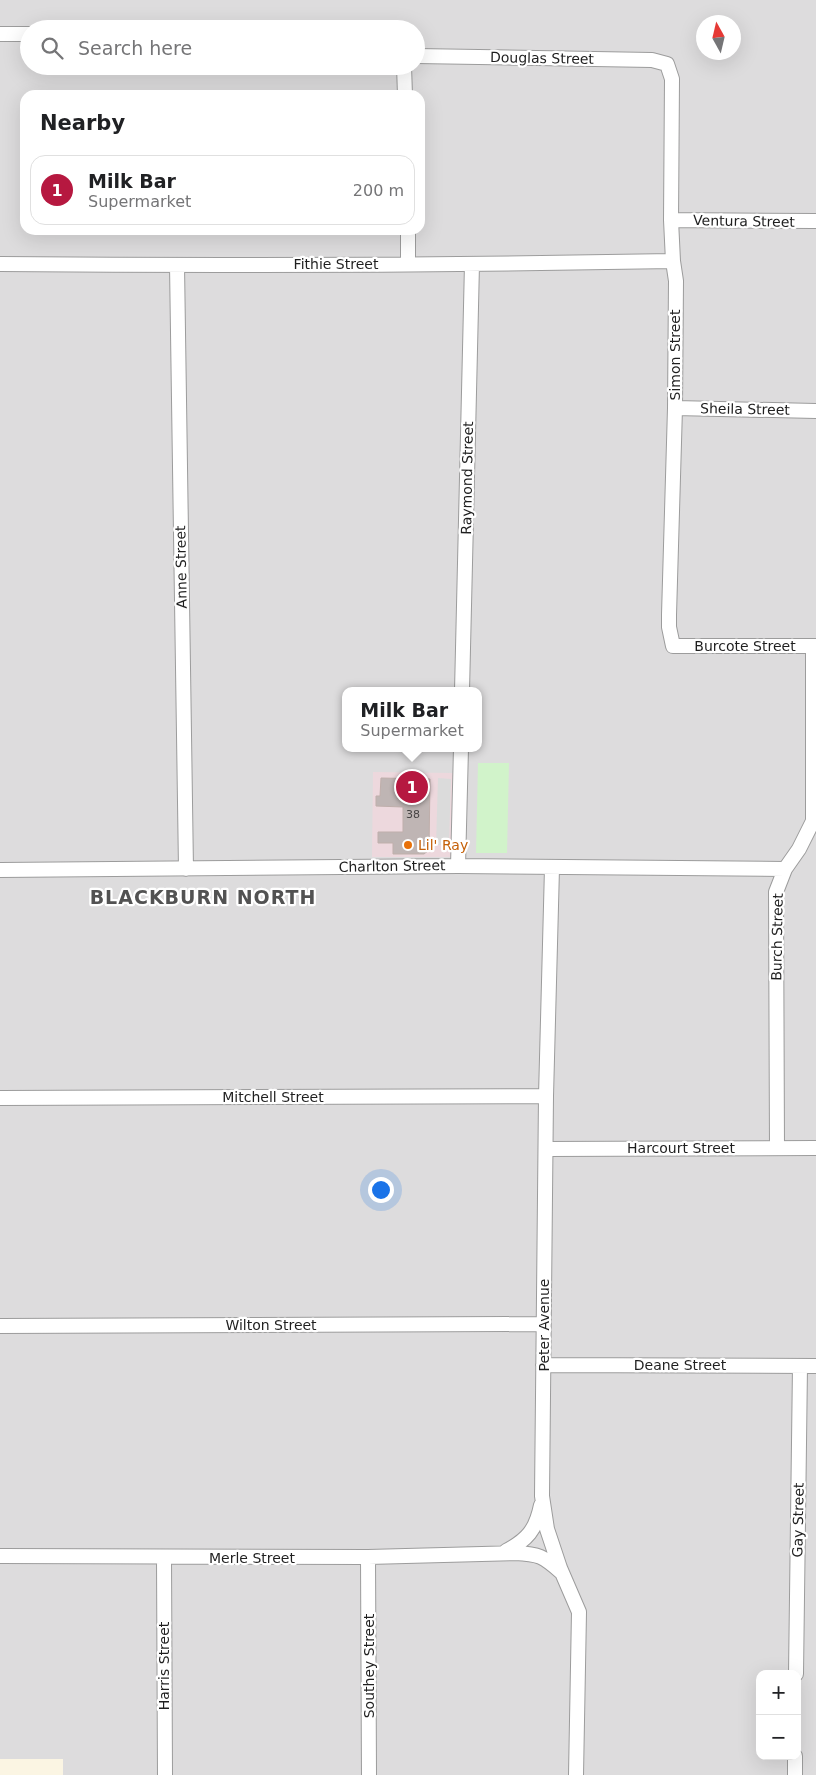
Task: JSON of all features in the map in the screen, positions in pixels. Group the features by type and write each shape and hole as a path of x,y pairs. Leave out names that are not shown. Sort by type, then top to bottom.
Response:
{"street":[{"path":"0,34 20,34"},
{"name":"Douglas Street","path":"425,56 652,60 666,64"},
{"name":"Simon Street","path":"666,64 672,79 671,220 676,281 675,408 669,615 669,627 674,646"},
{"path":"404,75 405,90"},
{"name":"Ventura Street","path":"671,220 816,221"},
{"path":"408,235 408,264"},
{"name":"Fithie Street","path":"0,264 472,264 673,261"},
{"name":"Raymond Street","path":"462,687 472,264"},
{"name":"Anne Street","path":"177,265 186,869"},
{"name":"Sheila Street","path":"675,408 816,411"},
{"name":"Burcote Street","path":"674,646 815,646"},
{"name":"Burch Street","path":"777,1148 776,892 785,869 799,849 813,821 815,646"},
{"path":"458,866 461,752"},
{"name":"Charlton Street","path":"0,870 458,866 785,869"},
{"name":"Peter Avenue","path":"552,868 546,1096 542,1496 547,1529 563,1575 579,1612 576,1775"},
{"name":"Mitchell Street","path":"0,1098 546,1096"},
{"name":"Harcourt Street","path":"546,1149 816,1148"},
{"name":"Wilton Street","path":"0,1326 543,1324"},
{"name":"Deane Street","path":"543,1365 816,1366"},
{"name":"Gay Street","path":"796,1670 800,1366"},
{"name":"Merle Street","path":"503,1553 522,1543 534,1528 542,1496"},
{"name":"Merle Street","path":"0,1556 368,1558 503,1553 532,1554 546,1558 563,1575"},
{"name":"Harris Street","path":"164,1558 164,1775"},
{"name":"Southey Street","path":"368,1558 369,1775"},
{"path":"795,1760 795,1775"}],"shaded area":[{"path":"0,0 816,0 816,1775 0,1775"},
{"path":"373,772 453,773 452,857 372,857"},
{"path":"438,778 451,779 449,845 436,845"},
{"path":"0,1759 63,1759 63,1775 0,1775"}],"green space":[{"path":"478,763 509,763 507,853 476,853"}],"building":[{"path":"381,778 430,779 429,850 424,854 393,854 393,843 378,843 378,832 403,832 403,807 376,806 376,796 380,796"}],"place":[{"name":"Milk Bar","path":"412,787"},
{"name":"Lil' Ray","path":"408,845"}],"district":[{"name":"BLACKBURN NORTH","path":"203,897"}]}
